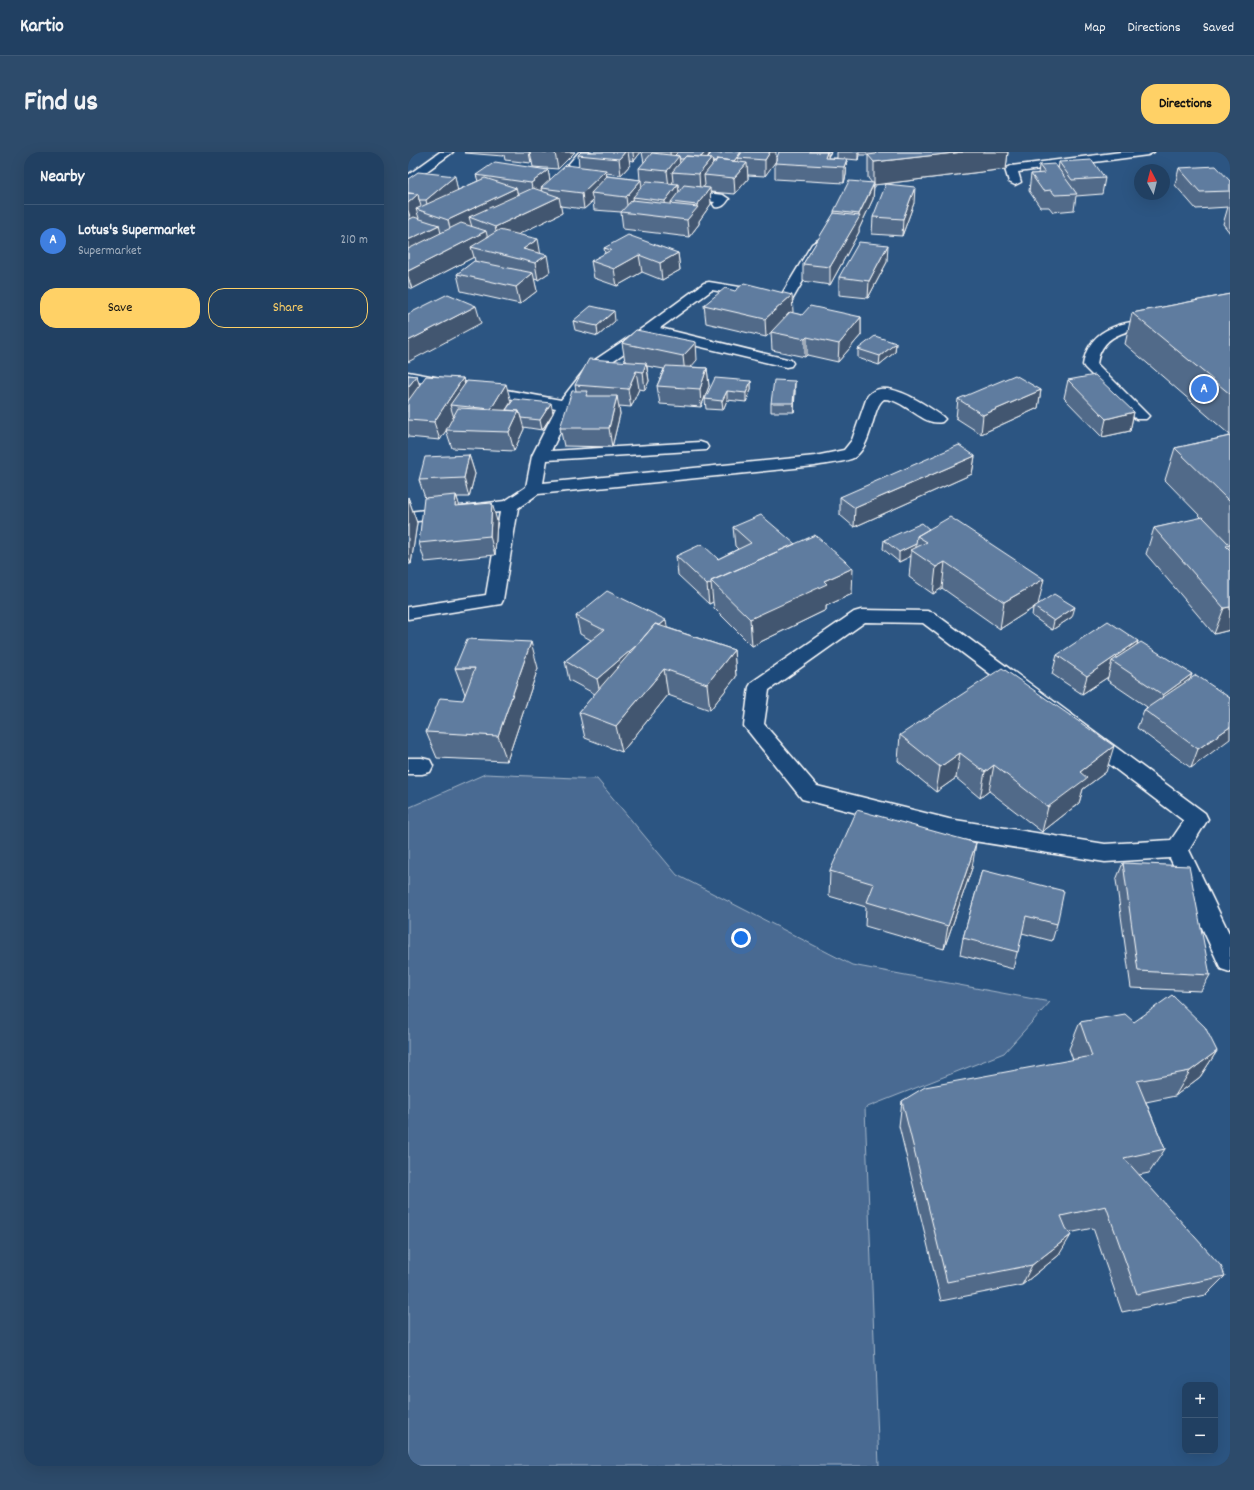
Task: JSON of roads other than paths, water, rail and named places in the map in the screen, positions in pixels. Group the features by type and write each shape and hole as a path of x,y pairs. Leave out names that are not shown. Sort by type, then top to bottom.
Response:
{"street":[{"path":"408,180 446,152"},
{"path":"585,152 568,172 606,180"},
{"path":"752,152 822,156 824,152"},
{"path":"1015,182 1011,168 1148,152"},
{"path":"667,193 723,199 719,204"},
{"path":"534,489 540,456 566,405 594,367 649,330 709,286 786,300 824,234"},
{"path":"1141,416 1090,365 1093,349 1101,339 1125,328 1170,319"},
{"path":"649,330 786,363"},
{"path":"408,376 566,405"},
{"path":"408,517 510,506 534,489 815,461 849,454 860,441 875,397 881,394 901,397 937,419"},
{"path":"540,456 700,447"},
{"path":"408,613 494,600 510,506"},
{"path":"861,616 927,617 1197,819 1178,849 1105,853 949,828 810,794 754,726 759,687 861,616"},
{"path":"1178,849 1230,961"}],"place":[{"name":"Lotus's Supermarket","path":"1204,389"}]}
